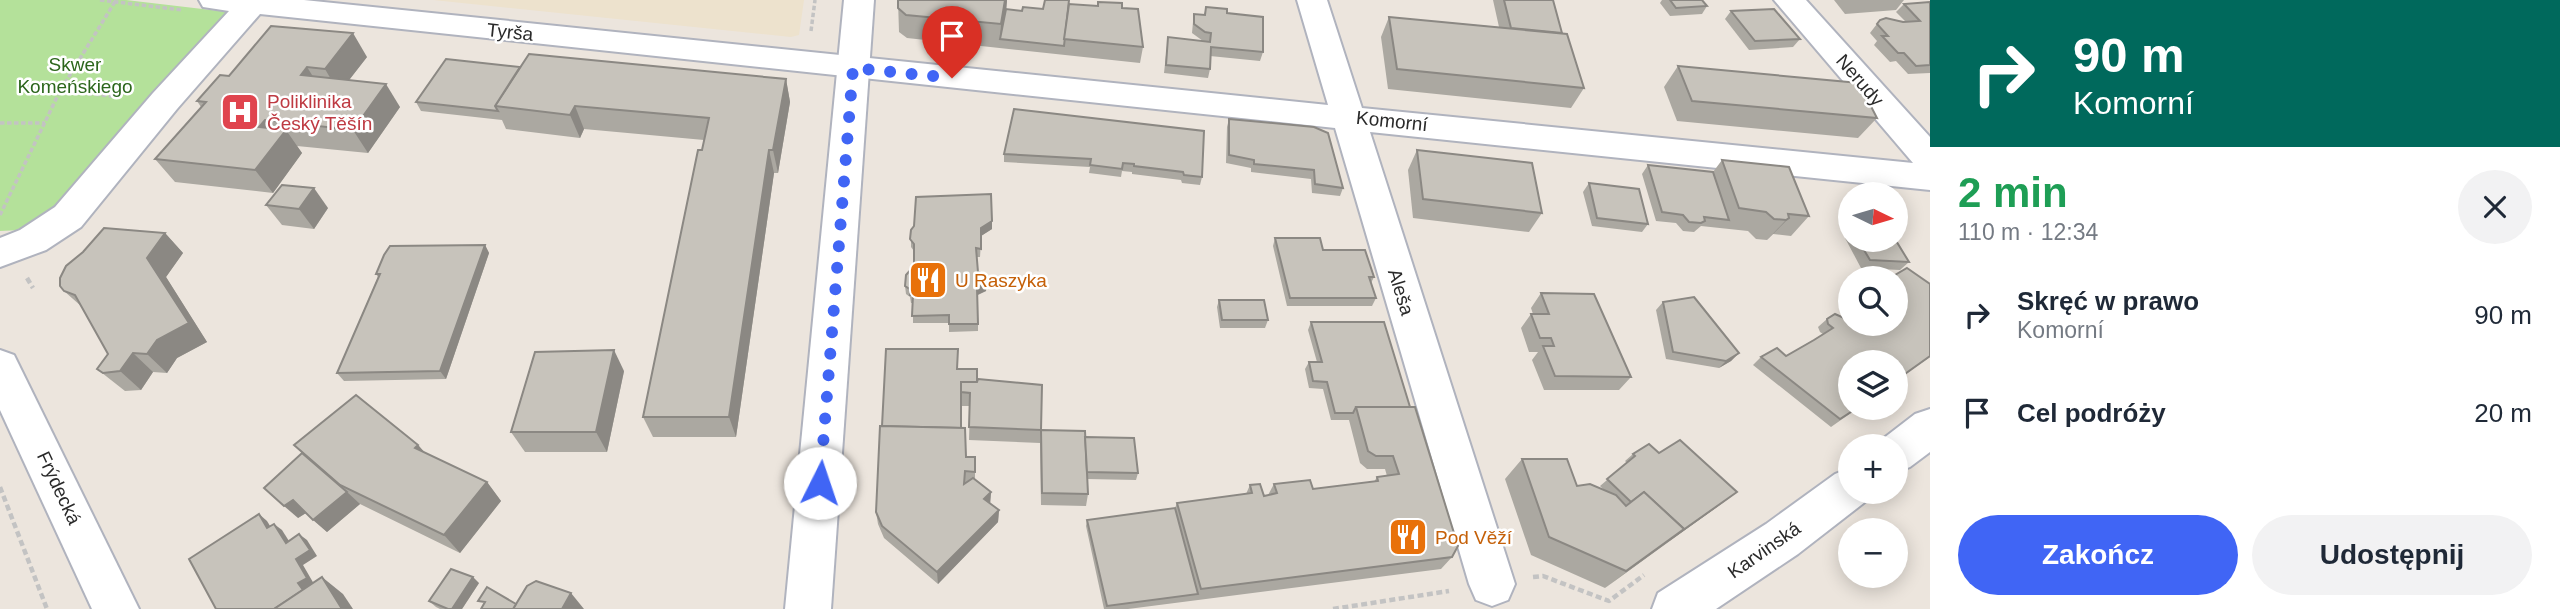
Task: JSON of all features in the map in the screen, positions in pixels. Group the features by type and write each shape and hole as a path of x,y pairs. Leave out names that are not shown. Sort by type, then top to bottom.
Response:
{"street":[{"name":"Tyrša","path":"214,0 853,68"},
{"path":"808,609 859,0"},
{"name":"Aleša","path":"1312,0 1492,584"},
{"name":"Nerudy","path":"1789,0 1930,159"},
{"path":"0,253 33,240 68,217 165,101 252,5"},
{"name":"Komorní","path":"853,68 1930,177"},
{"name":"Frýdecká","path":"0,367 116,609"},
{"path":"1908,444 1930,428"},
{"name":"Karvinská","path":"1675,609 1782,539 1838,497"}],"path":[{"path":"0,215 60,91 115,1 100,0"},
{"path":"60,91 165,101"},
{"path":"0,123 45,123"},
{"path":"0,487 47,609"},
{"path":"1333,609 1543,576 1609,601 1647,573"}],"shaded area":[{"path":"433,0 804,0 799,35 791,37"}],"green space":[{"name":"Skwer Komeńskiego","path":"0,0 126,0 228,12 56,214 22,230 0,231"}],"building":[{"path":"898,0 1005,0 1001,24 906,15 898,8"},
{"path":"1045,0 1069,0 1064,46 1000,39 1006,9 1043,9"},
{"path":"1504,0 1553,0 1562,33 1511,28"},
{"path":"1670,0 1702,0 1707,6 1676,8"},
{"path":"1098,2 1122,3 1122,8 1138,9 1143,47 1064,39 1069,4 1098,6"},
{"path":"1930,2 1930,65 1916,66 1904,53 1898,53 1882,36 1888,36 1877,24 1886,18 1903,22 1920,21 1904,4"},
{"path":"1206,7 1227,9 1227,13 1263,17 1263,52 1211,47 1210,69 1166,65 1168,37 1210,42 1211,33 1194,24 1194,14 1205,15"},
{"path":"1774,9 1800,39 1755,41 1731,11"},
{"path":"1389,17 1567,34 1584,88 1397,69"},
{"path":"271,26 353,33 325,69 307,67 301,75 386,84 353,130 265,120 259,127 286,130 255,170 155,159 206,102 197,101 220,75 229,76"},
{"path":"529,54 786,79 773,150 769,150 729,417 643,417 698,150 702,150 709,118 575,106 570,115 495,106"},
{"path":"446,59 520,67 495,106 498,111 416,102"},
{"path":"1678,66 1859,83 1877,118 1692,101"},
{"path":"1014,109 1204,131 1202,177 1134,164 1123,163 1122,169 1090,165 1091,159 1004,154"},
{"path":"1229,119 1314,127 1328,133 1343,188 1315,184 1314,170 1254,164 1254,160 1229,155"},
{"path":"1417,150 1532,163 1542,213 1423,199"},
{"path":"1722,160 1789,167 1809,216 1788,214 1789,218 1786,220 1774,219 1766,212 1739,208"},
{"path":"1648,165 1713,172 1729,220 1704,217 1705,221 1701,223 1689,222 1683,215 1662,212"},
{"path":"1589,183 1639,189 1648,224 1597,218"},
{"path":"282,185 314,188 299,209 266,205"},
{"path":"991,194 992,221 981,228 981,249 976,248 978,272 984,274 987,283 977,288 978,324 949,324 949,315 912,316 913,295 910,295 911,290 905,286 906,275 914,266 914,244 910,239 914,226 916,197"},
{"path":"104,228 165,233 147,258 189,323 157,340 147,354 133,353 120,371 103,373 97,369 108,354 75,295 64,291 60,286 60,278 66,266 83,252"},
{"path":"1275,238 1320,238 1323,250 1365,250 1374,277 1369,277 1376,298 1290,298"},
{"path":"485,245 440,371 337,373 380,274 376,274 390,246"},
{"path":"1865,252 1903,252 1909,262 1870,260"},
{"path":"1908,269 1930,284 1930,356 1908,372 1908,350 1838,350 1838,417 1761,357 1777,348 1786,356 1814,340 1833,328 1827,319 1835,314 1838,315 1838,336 1908,336"},
{"path":"1541,293 1594,294 1631,377 1555,376 1543,346 1554,346 1551,338 1540,338 1531,314 1549,314"},
{"path":"1694,297 1739,353 1726,361 1673,352 1663,302"},
{"path":"1219,300 1264,300 1268,320 1222,320"},
{"path":"1311,322 1384,322 1410,407 1356,407 1353,413 1335,413 1327,382 1313,381 1309,362 1322,362"},
{"path":"886,349 958,349 957,369 977,369 977,382 961,382 961,428 882,426"},
{"path":"614,350 596,432 511,432 535,352"},
{"path":"978,379 1042,385 1041,430 969,427 970,393 961,392 961,382 977,382"},
{"path":"356,395 418,445 415,448 487,482 444,535 340,485 294,445"},
{"path":"1356,407 1415,407 1458,546 1452,557 1201,589 1177,503 1252,493 1250,485 1260,484 1264,496 1277,493 1274,484 1310,480 1313,489 1378,481 1377,477 1399,474 1393,456 1376,456 1368,451"},
{"path":"880,426 965,428 966,457 975,457 975,472 965,471 964,484 973,478 991,492 984,499 999,510 937,572 882,526 876,512"},
{"path":"1041,430 1085,431 1088,494 1042,493"},
{"path":"1085,437 1134,438 1138,473 1087,472"},
{"path":"1680,440 1737,492 1669,540 1684,529 1644,492 1631,502 1607,479 1635,456 1633,454 1649,444 1659,453"},
{"path":"302,453 347,492 313,520 293,500 284,506 264,488"},
{"path":"1522,459 1567,459 1577,486 1590,484 1616,495 1626,506 1644,492 1684,529 1626,571 1549,537"},
{"path":"1175,508 1198,594 1107,606 1087,520"},
{"path":"259,514 267,528 274,524 286,543 299,534 310,550 296,559 307,578 298,583 303,590 274,609 216,609 189,559"},
{"path":"451,569 473,577 452,609 448,609 429,601"},
{"path":"322,577 342,609 274,609"},
{"path":"536,581 571,593 562,609 513,609 527,586"},
{"path":"487,587 516,604 513,609 481,609 485,602 478,601"}],"place":[{"name":"Poliklinika Český Těšín","path":"240,112"},
{"name":"U Raszyka","path":"928,280"},
{"name":"Pod Věží","path":"1408,537"}],"route":[{"path":"820,483 853,68 952,78"}]}
